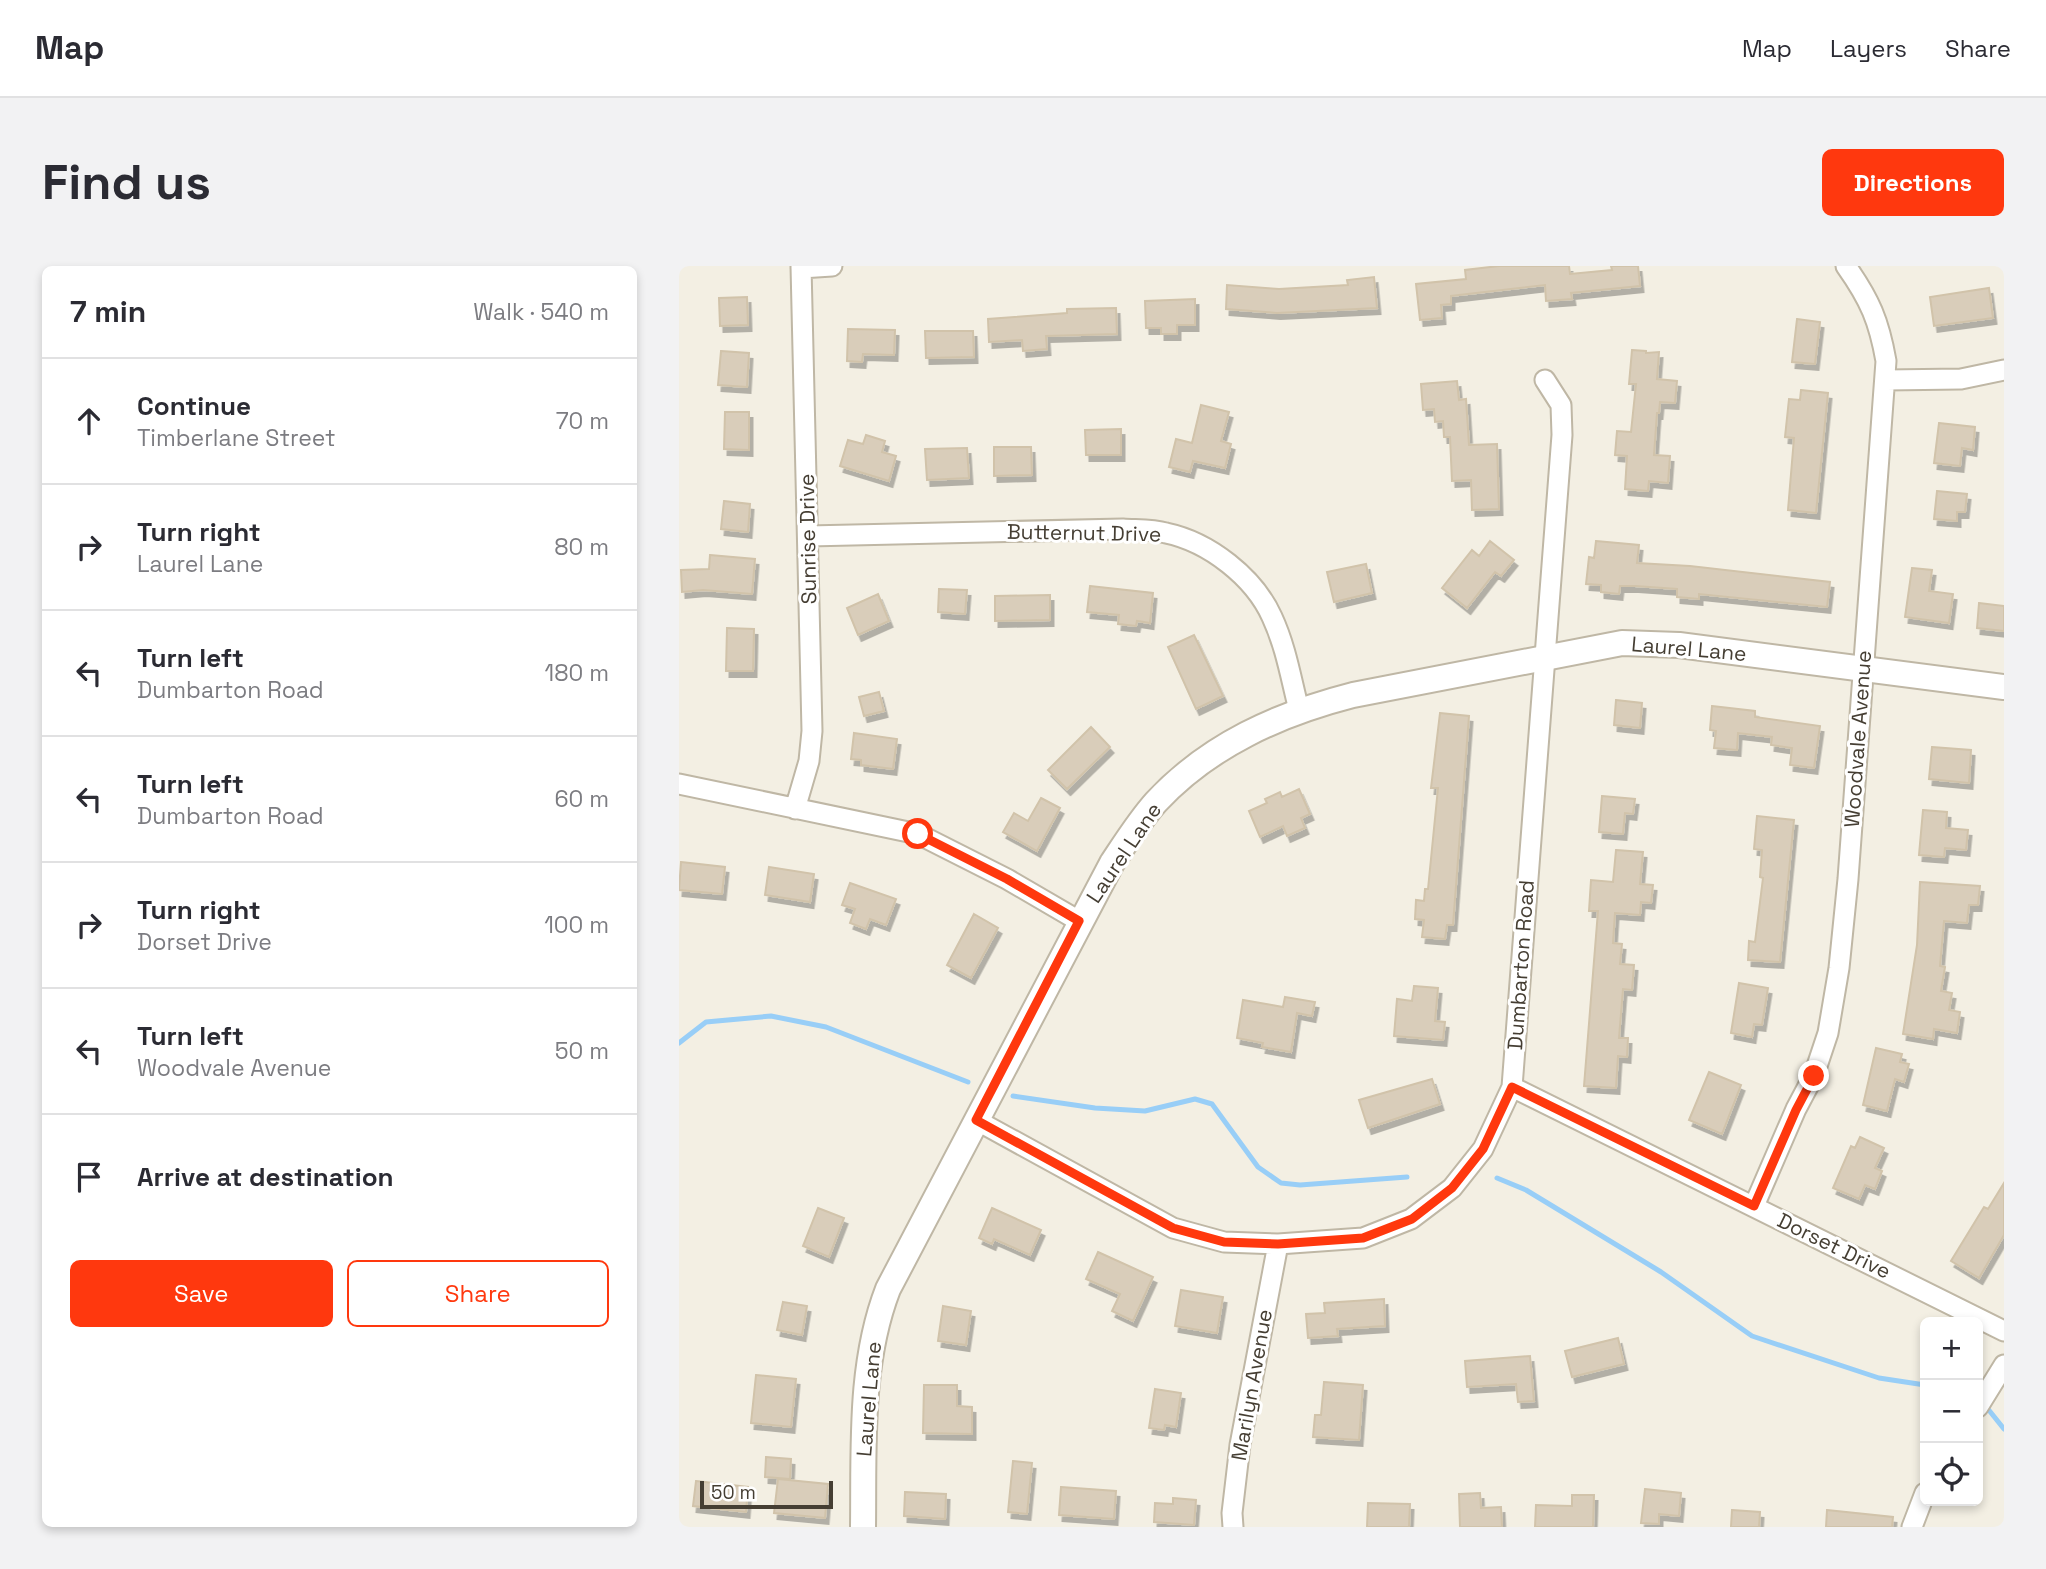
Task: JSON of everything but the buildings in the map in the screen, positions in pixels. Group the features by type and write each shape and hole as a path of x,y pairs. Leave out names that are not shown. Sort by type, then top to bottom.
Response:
{"street":[{"path":"801,267 832,266"},
{"name":"Woodvale Avenue","path":"1754,1206 1814,1076 1828,1033 1846,904 1886,361 1877,318 1846,266"},
{"name":"Sunrise Drive","path":"796,809 811,748 801,267"},
{"path":"1886,380 1961,379 2004,370"},
{"name":"Dumbarton Road","path":"976,1120 1173,1228 1224,1242 1278,1244 1363,1238 1412,1219 1452,1188 1483,1149 1512,1087 1562,435 1561,405 1545,380"},
{"name":"Butternut Drive","path":"808,536 1123,529 1155,530 1182,537 1225,561 1250,585 1271,614 1284,646 1299,710"},
{"name":"Laurel Lane","path":"863,1527 869,1356 879,1313 905,1254 1079,921 1140,821 1185,774 1224,746 1273,720 1299,710 1353,695 1622,643 1679,645 2004,687"},
{"path":"679,784 918,834 1007,879 1079,921"},
{"name":"Dorset Drive","path":"1512,1087 2004,1331"},
{"name":"Marilyn Avenue","path":"1233,1527 1232,1513 1241,1445 1278,1244"},
{"path":"1983,1399 2004,1364"},
{"path":"1912,1527 1920,1506"}],"waterway":[{"path":"679,1043 706,1022 771,1016 826,1027 968,1082"},
{"path":"1013,1096 1095,1108 1145,1111 1195,1099 1212,1104 1258,1167 1281,1183 1300,1185 1407,1177"},
{"path":"1497,1178 1526,1190 1661,1272 1752,1336 1879,1378 1920,1384"},
{"path":"1988,1409 2004,1429"}],"route":[{"path":"918,834 1007,879 1079,921 976,1120 1173,1228 1224,1242 1278,1244 1363,1238 1412,1219 1452,1188 1483,1149 1512,1087 1754,1206 1814,1076"}]}
